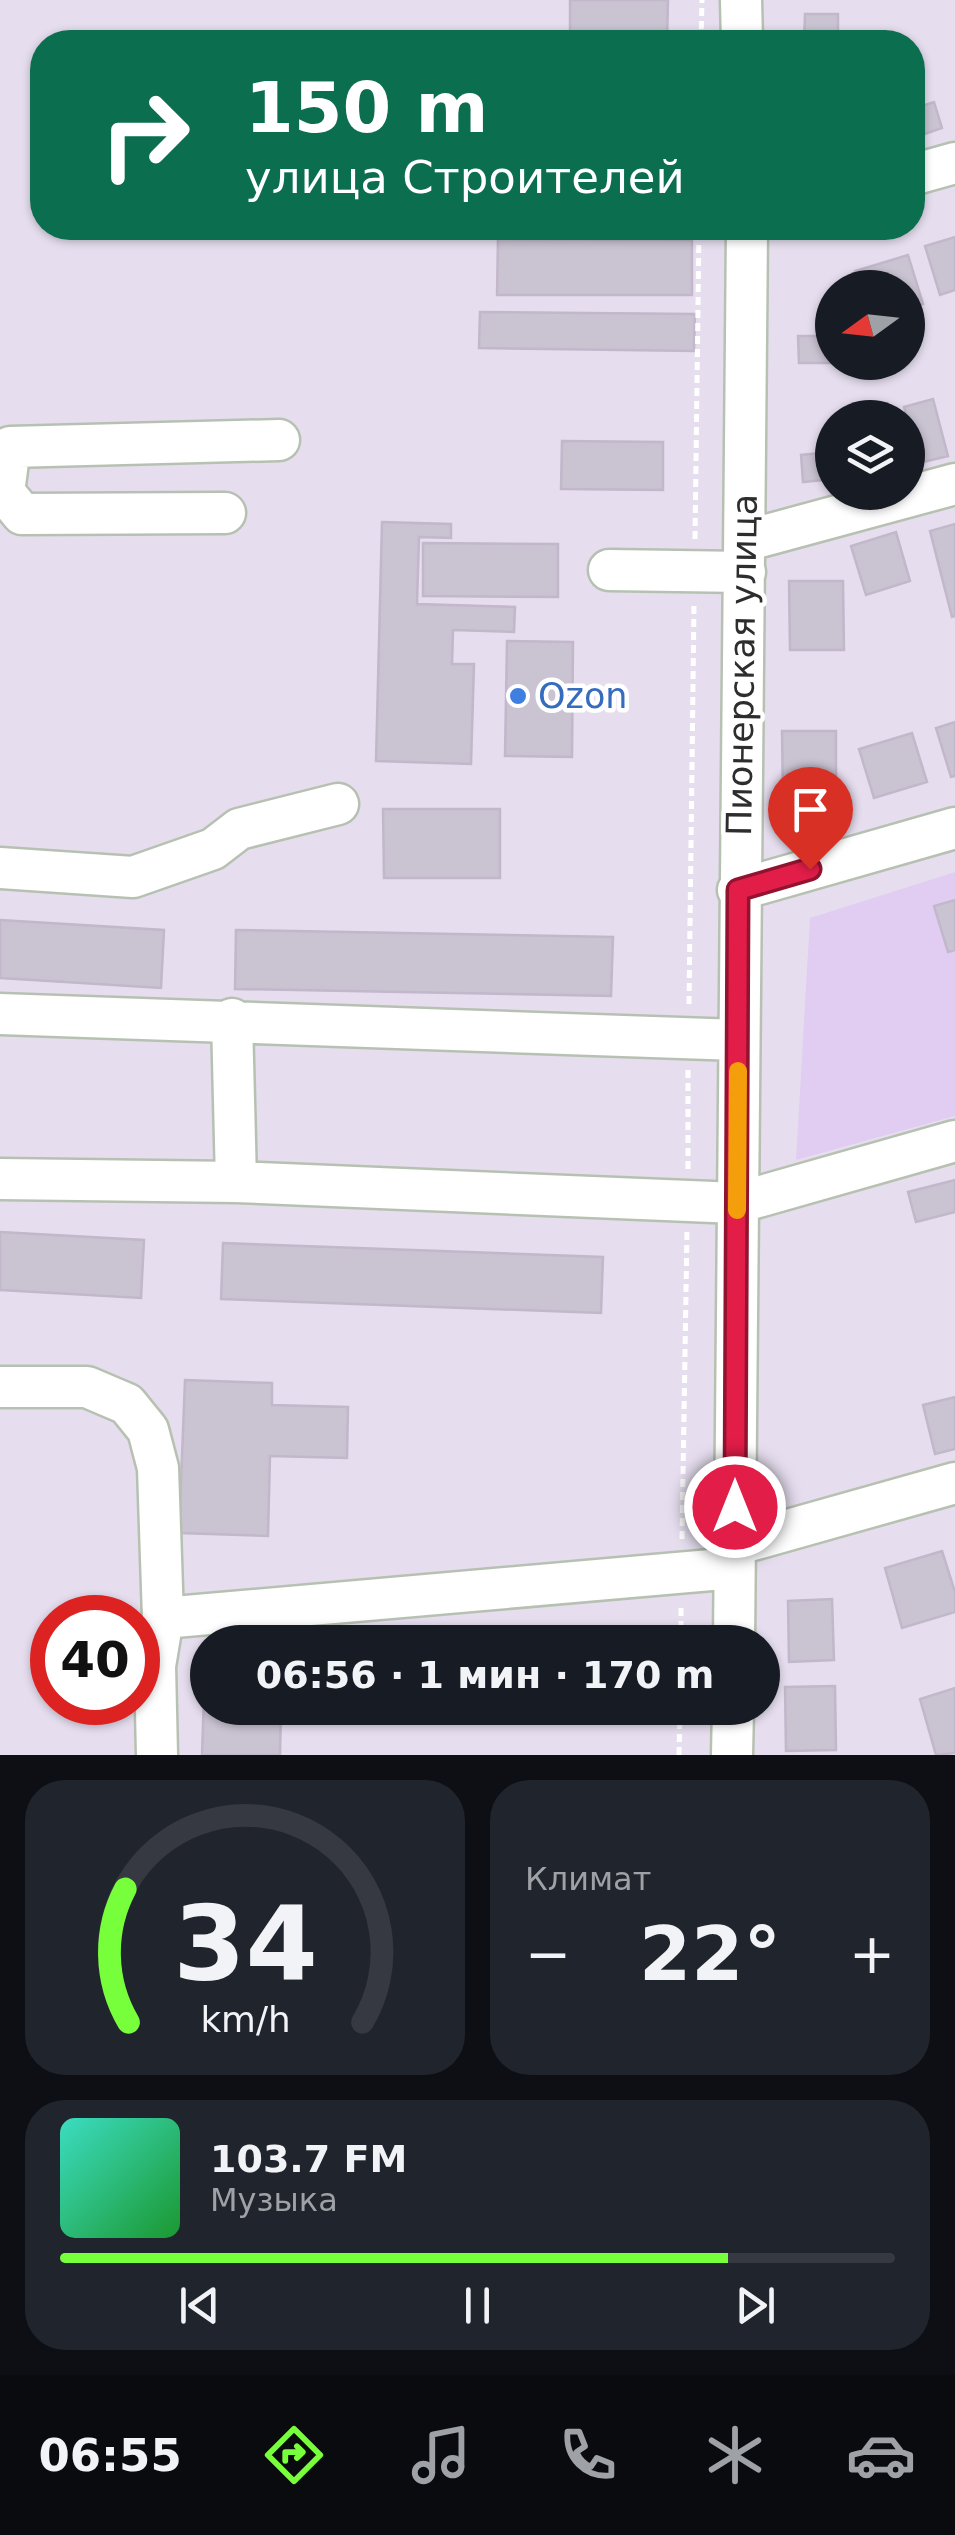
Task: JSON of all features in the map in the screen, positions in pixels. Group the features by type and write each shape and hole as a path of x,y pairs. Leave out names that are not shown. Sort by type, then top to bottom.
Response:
{"street":[{"path":"741,0 742,30"},
{"path":"925,171 955,163"},
{"name":"Пионерская улица","path":"734,1625 747,240"},
{"path":"226,513 22,514 2,492 10,447 279,440"},
{"path":"608,570 694,571 955,484"},
{"path":"0,868 133,877 213,849 240,829 338,804"},
{"path":"738,890 955,828"},
{"path":"0,1014 232,1019 738,1040"},
{"path":"232,1019 236,1182"},
{"path":"0,1179 236,1182 738,1203 955,1140"},
{"path":"0,1386 87,1387 127,1404 148,1430 158,1468 163,1618 155,1666 156,1755"},
{"path":"163,1618 682,1573 955,1484"},
{"path":"732,1755 733,1725"}],"path":[{"path":"701,30 702,0"},
{"path":"681,1625 699,240"},
{"path":"679,1755 680,1725"}],"shaded area":[{"path":"955,872 955,1116 796,1160 810,918"}],"building":[{"path":"570,0 668,0 667,30 570,30"},
{"path":"805,14 838,14 838,30 804,30"},
{"path":"934,102 942,128 925,134 925,105"},
{"path":"955,237 955,290 940,295 925,246"},
{"path":"498,240 692,240 692,295 497,295"},
{"path":"908,255 913,270 858,270"},
{"path":"480,312 695,314 694,351 479,348"},
{"path":"798,336 815,336 815,363 799,363"},
{"path":"933,399 948,456 925,462 925,401"},
{"path":"562,441 663,442 663,490 561,489"},
{"path":"815,454 815,481 803,482 801,455"},
{"path":"382,522 451,524 451,538 419,537 417,604 515,607 514,632 453,630 452,664 474,664 471,764 376,761"},
{"path":"955,524 955,616 952,617 930,531"},
{"path":"896,532 910,581 866,595 851,546"},
{"path":"423,543 558,544 558,597 423,596"},
{"path":"789,581 843,581 844,650 790,650"},
{"path":"507,641 573,642 572,757 505,756"},
{"path":"955,722 955,776 951,777 936,728"},
{"path":"782,731 836,731 836,800 783,800"},
{"path":"912,733 927,782 874,798 859,749"},
{"path":"383,809 500,809 500,878 384,878"},
{"path":"955,900 955,950 948,952 934,906"},
{"path":"0,920 164,930 161,988 0,978"},
{"path":"236,930 613,937 611,996 235,989"},
{"path":"955,1180 955,1212 916,1222 908,1192"},
{"path":"0,1232 144,1240 141,1298 0,1290"},
{"path":"223,1243 603,1257 601,1313 221,1299"},
{"path":"185,1380 272,1383 272,1405 348,1407 347,1458 270,1456 268,1536 179,1533"},
{"path":"955,1397 955,1449 935,1454 923,1405"},
{"path":"942,1551 955,1592 955,1612 902,1628 885,1568"},
{"path":"832,1599 834,1660 789,1662 788,1601"},
{"path":"835,1686 836,1750 786,1751 785,1687"},
{"path":"955,1688 955,1753 936,1755 920,1699"},
{"path":"203,1725 281,1725 280,1755 202,1755"}],"slow traffic":[{"path":"737,1210 738,1071"}],"place":[{"name":"Ozon","path":"518,696"}],"route":[{"path":"735,1507 738,890 810,869"}]}
